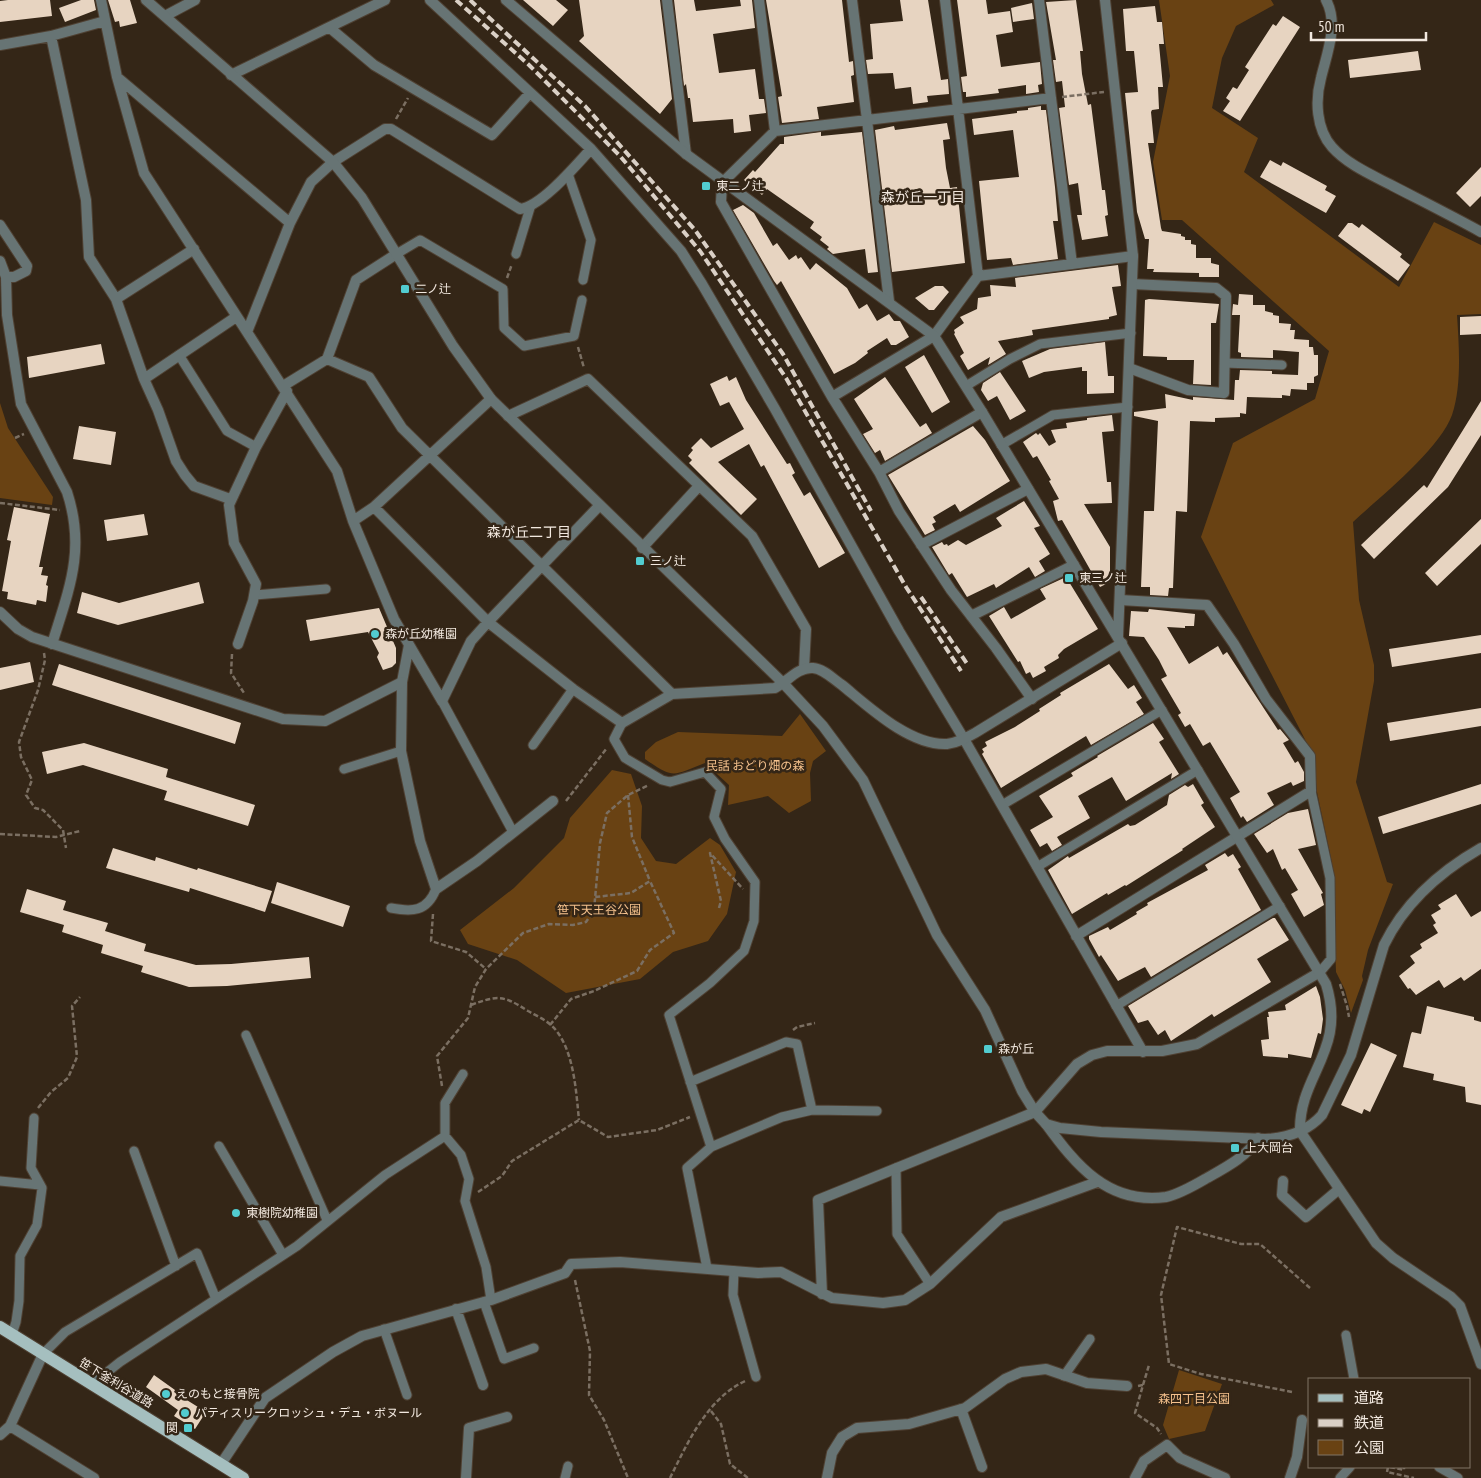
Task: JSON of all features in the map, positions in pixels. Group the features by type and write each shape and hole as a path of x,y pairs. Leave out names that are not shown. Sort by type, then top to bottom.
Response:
{"main road":[{"name":"笹下釜利谷道路","path":"0,1327 243,1478"}],"street":[{"path":"101,0 117,77 144,173 337,470 354,521 394,619 442,701"},
{"path":"146,0 333,162 362,198 398,253 453,346 491,399 642,548 783,683 823,726 863,780 914,889 938,935 985,1010 1022,1091 1035,1112 1083,1169 1097,1182 1132,1196 1166,1196 1198,1183 1234,1162 1258,1138"},
{"path":"165,16 195,0"},
{"path":"231,75 385,0"},
{"path":"430,0 591,149 680,251 702,284 899,631 964,739 1143,1052"},
{"path":"506,0 722,183 889,301 934,336 982,412 1320,972 1331,1000 1333,1018 1331,1038 1301,1111 1300,1131 1338,1190 1376,1243 1393,1258 1451,1297 1460,1306 1480,1358"},
{"path":"667,0 686,154"},
{"path":"760,0 775,131"},
{"path":"852,0 889,301"},
{"path":"832,397 934,336 978,276 945,0"},
{"path":"1039,0 1072,264"},
{"path":"1105,0 1133,256 1120,640"},
{"path":"1326,0 1332,18 1331,37 1318,90 1318,110 1321,129 1331,146 1350,163 1481,232"},
{"path":"0,45 51,36 105,21"},
{"path":"330,28 374,65 412,90 492,135 530,93"},
{"path":"51,36 86,200 89,257 116,299 144,379 158,410 176,461 194,486 230,499"},
{"path":"117,77 290,223"},
{"path":"1032,699 971,616 899,511 879,472 832,397 721,202 722,183 775,131 1050,98"},
{"path":"247,332 290,223 311,182 333,162 385,128 391,129 520,209 530,208 568,174 591,149"},
{"path":"0,225 27,266 26,271 14,277 6,277"},
{"path":"116,299 194,249"},
{"path":"238,644 255,595 256,584 234,542 228,505 230,499 285,388 327,359 356,280 398,253"},
{"path":"978,276 1133,256"},
{"path":"0,261 6,277 7,315 21,404 67,492 72,506 77,544 73,576 49,643"},
{"path":"1129,368 1188,390 1224,393 1226,296 1216,288 1132,284"},
{"path":"144,379 236,317"},
{"path":"327,359 370,378 402,428 672,694"},
{"path":"508,416 588,379 752,536 806,629 804,669"},
{"path":"354,521 374,507 491,399"},
{"path":"879,472 982,412"},
{"path":"642,548 699,486"},
{"path":"921,545 1028,489"},
{"path":"442,701 471,641 599,506"},
{"path":"374,507 488,622 573,689 622,723 672,694 775,688 804,669 814,668 826,673 883,718 914,737 947,744 964,739 1032,699 1120,640"},
{"path":"971,616 1074,565"},
{"path":"1076,936 1311,791 1310,756 1266,699 1234,644 1207,604 1120,600"},
{"path":"0,612 18,629 49,643 284,720 325,721 402,682"},
{"path":"409,646 402,682 400,750 420,841 436,889 477,861 553,801"},
{"path":"1046,1124 1060,1128 1101,1132 1280,1138 1300,1131 1316,1122 1322,1115 1351,1055 1384,945 1392,930 1403,913 1429,884 1444,871 1481,848"},
{"path":"822,1294 818,1200 1035,1112 1077,1064 1092,1055 1107,1051 1143,1052 1197,1044 1320,972"},
{"path":"1283,1181 1282,1195 1306,1217 1338,1190"},
{"path":"222,1464 264,1398 333,1352 362,1336 487,1300 565,1273 571,1264 620,1262 734,1271 781,1272 832,1298 883,1303 905,1300 930,1284 1001,1217 1097,1182"},
{"path":"456,1309 483,1385"},
{"path":"0,1435 10,1426 43,1354"},
{"path":"827,1478 832,1453 842,1437 857,1428 909,1424 961,1409 1005,1379 1021,1372 1046,1370 1087,1383 1127,1386"},
{"path":"961,1409 982,1467"},
{"path":"466,1478 469,1428 507,1417"},
{"path":"1290,1478 1297,1457 1302,1420"},
{"path":"10,1426 94,1478"},
{"path":"1135,1478 1144,1461 1164,1440 1180,1458 1225,1478"}],"lane":[{"path":"568,174 591,240 583,280"},
{"path":"516,254 530,208"},
{"path":"398,253 420,240 502,290 504,328 524,346 574,336 582,300"},
{"path":"966,386 1010,359 1040,344 1131,333"},
{"path":"179,355 227,431 256,447"},
{"path":"1225,363 1282,365"},
{"path":"1001,445 1053,415 1128,407"},
{"path":"255,595 326,589"},
{"path":"532,745 573,689"},
{"path":"442,701 513,832"},
{"path":"1002,805 1162,710"},
{"path":"622,723 614,739 625,758 666,781 705,772 721,789 714,817 725,839 755,882 754,921 744,951 710,983 669,1015 711,1147"},
{"path":"344,769 400,750"},
{"path":"1037,868 1198,770"},
{"path":"1311,791 1330,878 1331,959 1320,972"},
{"path":"391,908 412,912 431,900 436,889"},
{"path":"1116,1006 1280,906"},
{"path":"246,1035 327,1220"},
{"path":"690,1082 786,1042 796,1044 812,1110"},
{"path":"462,1074 446,1103 445,1136 461,1155 469,1179 465,1201 486,1267 487,1300 504,1359 534,1348"},
{"path":"707,1268 687,1168 711,1147 782,1117 812,1110 877,1111"},
{"path":"12,1334 19,1301 20,1256 37,1225 42,1188 31,1168 34,1118"},
{"path":"91,1385 120,1362 283,1255 385,1175 445,1136"},
{"path":"219,1146 283,1255"},
{"path":"134,1151 176,1266"},
{"path":"896,1168 897,1234 930,1284"},
{"path":"0,1181 40,1185"},
{"path":"43,1354 66,1332 197,1254 216,1299"},
{"path":"734,1271 733,1295 756,1377"},
{"path":"384,1329 407,1395"},
{"path":"1346,1335 1354,1378"},
{"path":"1064,1376 1090,1339"},
{"path":"565,1478 568,1466"},
{"path":"1340,1478 1349,1468"},
{"path":"1441,1468 1458,1478"}],"path":[{"path":"391,129 412,90"},
{"path":"1050,98 1114,91"},
{"path":"502,290 516,254"},
{"path":"574,336 588,379"},
{"path":"15,438 24,434"},
{"path":"0,503 62,510"},
{"path":"49,643 38,690 19,750 32,780 26,795 35,808 43,810 63,830 66,848"},
{"path":"238,644 231,655 231,673 244,693"},
{"path":"553,801 563,806 614,739"},
{"path":"446,1103 437,1056 468,1018 475,987 486,969 523,933 549,924 573,926 586,922 594,910 600,843 608,813 628,794 666,781"},
{"path":"550,1025 571,999 594,991 637,971 650,950 674,933 632,838 628,794"},
{"path":"0,834 63,836 80,831"},
{"path":"719,908 721,901 710,854 746,892 756,890"},
{"path":"594,897 631,893 650,882"},
{"path":"436,889 431,941 466,952 486,969"},
{"path":"1338,979 1348,1006 1349,1020"},
{"path":"34,1118 35,1113 51,1092 68,1078 77,1058 72,1006 80,997"},
{"path":"471,1004 492,997 508,998 550,1025 561,1037 575,1079 578,1120"},
{"path":"788,1034 797,1027 815,1023"},
{"path":"578,1120 608,1137 657,1130 701,1113"},
{"path":"465,1201 502,1176 512,1162 578,1120"},
{"path":"1292,1392 1201,1374 1169,1364 1161,1295 1177,1226 1241,1244 1260,1244 1310,1288"},
{"path":"571,1264 590,1351 589,1395 604,1420 628,1478"},
{"path":"1149,1365 1135,1414 1157,1428 1164,1440"},
{"path":"670,1478 695,1428 730,1388 756,1377"},
{"path":"1127,1386 1143,1386"},
{"path":"711,1411 720,1424 730,1464 748,1478"},
{"path":"1389,1468 1387,1472 1414,1478"}],"green space":[{"path":"1159,0 1271,0 1274,5 1236,26 1222,58 1212,108 1258,138 1244,172 1399,287 1434,222 1481,245 1481,314 1457,315 1459,379 1452,415 1435,443 1408,472 1353,522 1359,600 1374,665 1374,681 1356,782 1387,882 1393,884 1368,950 1362,976 1363,980 1351,1013 1345,990 1336,972 1332,863 1317,792 1313,755 1201,537 1233,443 1315,399 1329,351 1182,220 1162,220 1153,162 1170,76"},
{"path":"0,403 8,428 53,497 52,505 0,498"},
{"name":"民話 おどり畑の森","path":"800,714 826,751 813,761 810,773 811,801 789,813 768,796 728,805 729,785 705,763 680,773 669,773 645,759 645,752 656,742 678,732 782,736"},
{"name":"笹下天王谷公園","path":"612,770 631,774 642,806 641,838 656,861 676,864 710,838 720,845 736,872 727,914 708,941 673,952 640,979 566,993 517,960 468,944 460,930 514,888 564,838 570,818"},
{"name":"森四丁目公園","path":"1179,1370 1222,1384 1205,1431 1169,1439 1163,1425"}],"building":[{"path":"50,0 52,16 0,22 0,1"},
{"path":"81,0 94,0 96,10 65,22 59,8"},
{"path":"108,0 130,0 137,23 120,27 119,21 115,22"},
{"path":"523,0 556,0 568,10 553,26"},
{"path":"579,0 660,0 672,99 660,114 579,41 584,36"},
{"path":"674,0 694,0 696,11 741,6 740,0 752,0 755,28 713,34 719,73 755,69 759,99 764,99 766,113 749,115 751,131 734,133 733,119 693,122 690,98 688,98 686,84 684,86"},
{"path":"766,0 842,0 849,62 853,61 854,75 851,76 854,102 817,107 819,119 782,123 778,97 782,96"},
{"path":"900,0 928,0 941,80 948,79 949,94 927,96 928,102 913,104 911,87 895,89 893,73 868,74 866,60 873,59 870,24 903,21"},
{"path":"957,0 986,0 988,14 1010,11 1013,32 996,35 1001,67 1040,62 1042,84 1038,85 1039,92 1026,94 1026,85 998,89 999,93 966,97 966,92 963,92 961,77 967,76"},
{"path":"1076,0 1083,51 1080,51 1082,74 1088,105 1091,104 1102,190 1105,190 1108,215 1105,216 1108,236 1082,240 1077,215 1082,215 1078,183 1069,185 1059,108 1065,107 1062,81 1056,82 1053,60 1056,60 1046,2"},
{"path":"1032,3 1034,19 1013,22 1011,8"},
{"path":"1155,6 1157,22 1162,22 1164,44 1159,44 1163,87 1158,87 1159,109 1152,110 1151,112 1154,143 1148,143 1161,228 1162,231 1181,234 1181,236 1185,237 1185,240 1191,240 1191,244 1196,245 1196,258 1211,258 1211,263 1219,265 1219,277 1199,277 1199,273 1153,272 1154,269 1147,269 1149,239 1145,239 1137,212 1125,93 1138,92 1134,51 1126,51 1123,9"},
{"path":"1283,16 1300,27 1240,121 1223,111 1230,101 1226,98 1233,87 1237,89 1249,70 1245,67 1273,24 1276,26"},
{"path":"1418,51 1421,70 1350,78 1348,60"},
{"path":"1041,106 1041,110 1046,110 1055,187 1058,221 1053,221 1058,259 1013,265 1011,258 987,260 979,181 1019,177 1013,130 974,135 972,119 1017,113 1017,111"},
{"path":"947,123 950,139 943,140 946,168 950,188 957,187 965,263 892,272 875,130 894,126 895,130"},
{"path":"821,132 821,136 862,132 878,272 868,273 865,249 833,254 827,249 829,247 820,240 822,237 810,228 814,222 767,189 762,195 744,180 753,170 755,172 780,144 784,144 784,137"},
{"path":"1270,160 1281,166 1283,162 1327,186 1325,190 1336,196 1326,213 1260,177"},
{"path":"1481,167 1481,196 1470,207 1456,193"},
{"path":"743,205 754,213 773,246 777,243 789,260 796,255 798,259 801,257 810,270 816,263 847,288 859,309 867,304 877,321 889,314 894,321 900,321 909,337 896,345 891,345 887,338 867,351 868,353 855,363 834,374 781,281 777,285 774,281 733,210"},
{"path":"1348,223 1352,223 1359,228 1362,224 1402,254 1400,257 1410,265 1398,281 1338,236"},
{"path":"1118,265 1121,286 1112,287 1117,315 1109,317 1109,319 1032,330 1033,335 998,341 1006,354 988,365 990,357 968,370 960,356 964,353 954,334 954,330 964,323 960,317 977,309 978,298 991,296 990,285 1016,287 1015,278"},
{"path":"935,286 943,286 949,292 934,310 929,310 915,298"},
{"path":"1239,294 1253,295 1253,305 1265,305 1265,311 1279,316 1279,323 1291,324 1290,330 1295,330 1294,339 1309,340 1309,347 1313,347 1314,355 1318,355 1318,375 1314,377 1314,383 1307,383 1307,390 1291,389 1290,396 1282,395 1282,398 1247,397 1246,414 1240,413 1240,417 1215,418 1215,422 1190,421 1187,512 1176,511 1173,588 1169,588 1168,596 1150,595 1150,587 1141,587 1144,511 1154,511 1158,421 1134,416 1134,412 1166,408 1165,394 1193,400 1193,397 1234,400 1235,380 1239,380 1240,370 1272,371 1272,374 1298,375 1299,352 1273,350 1273,358 1241,357 1241,353 1238,352 1240,315 1232,315 1233,304 1238,305"},
{"path":"1145,300 1219,304 1216,323 1211,323 1211,385 1193,384 1194,360 1167,360 1167,357 1143,356"},
{"path":"1481,316 1481,334 1460,335 1460,317"},
{"path":"1105,342 1108,376 1114,376 1114,393 1087,394 1087,371 1082,371 1082,367 1044,372 1029,378 1022,361 1050,349"},
{"path":"101,344 105,364 29,378 27,357"},
{"path":"924,355 950,402 932,413 905,367"},
{"path":"1000,372 1026,411 1010,420 997,396 988,401 981,390 983,383"},
{"path":"727,376 729,381 736,377 746,400 787,464 790,463 795,473 792,475 804,496 810,492 845,553 819,568 764,465 761,467 749,444 718,462 757,499 741,515 689,463 692,460 688,456 693,450 691,448 701,438 711,448 744,429 729,402 720,406 710,384"},
{"path":"885,377 920,427 926,423 932,433 885,461 880,450 875,453 863,434 873,429 854,399"},
{"path":"1481,401 1481,435 1448,487 1374,559 1361,545 1424,485 1427,488"},
{"path":"1112,415 1114,431 1102,432 1107,482 1111,482 1112,503 1084,504 1110,547 1110,582 1100,587 1062,520 1058,521 1053,501 1059,499 1049,481 1051,480 1037,456 1033,458 1023,442 1036,433 1038,435 1040,433 1049,446 1056,442 1051,430 1067,428 1066,423"},
{"path":"79,426 116,432 111,465 73,459"},
{"path":"973,426 985,440 1010,481 960,512 955,504 933,517 936,522 932,524 935,530 925,535 888,475"},
{"path":"1024,501 1040,526 1034,528 1050,554 1039,561 1045,571 1035,577 1029,567 996,588 994,584 967,597 952,573 949,575 932,547 942,542 948,546 958,540 966,545 1002,526 996,518"},
{"path":"14,507 50,514 39,567 43,567 41,575 48,576 46,602 37,600 36,605 7,599 8,592 2,591 11,541 7,540"},
{"path":"144,514 148,535 107,541 104,520"},
{"path":"1481,519 1481,544 1437,586 1425,573"},
{"path":"1066,577 1098,629 1064,649 1058,655 1059,658 1044,667 1046,671 1033,678 1030,672 1026,674 1020,661 1018,662 989,616 1004,607 1011,619 1046,599 1040,589"},
{"path":"199,582 204,603 118,625 77,613 82,592 119,603"},
{"path":"379,608 396,648 396,663 392,667 383,670 377,657 379,653 368,632 310,641 306,620"},
{"path":"1149,609 1195,614 1194,626 1185,626 1185,628 1167,627 1189,664 1218,646 1223,655 1227,652 1278,730 1280,729 1289,740 1283,743 1295,763 1298,761 1304,772 1304,781 1293,786 1291,782 1267,793 1274,805 1247,822 1243,816 1241,818 1230,798 1240,792 1210,742 1203,746 1190,724 1185,727 1178,715 1181,713 1161,679 1167,676 1159,660 1144,637 1129,636 1131,611 1148,612"},
{"path":"1481,635 1481,653 1392,667 1389,649"},
{"path":"30,662 34,682 0,690 0,668"},
{"path":"59,664 241,723 235,744 52,685"},
{"path":"1109,664 1128,689 1134,685 1142,698 1136,702 1144,714 1091,745 1086,736 1001,788 982,754 984,752 982,749 987,746 985,742 1015,727 1040,711 1039,709 1061,695 1060,693"},
{"path":"1481,708 1481,726 1390,741 1387,723"},
{"path":"1153,723 1164,739 1159,742 1179,774 1171,779 1172,773 1126,801 1112,777 1078,796 1090,818 1057,837 1062,845 1052,851 1047,843 1040,847 1030,830 1053,817 1039,796 1073,776 1071,773 1097,756"},
{"path":"84,743 168,769 166,777 255,805 248,826 164,800 167,791 83,765 47,774 42,752"},
{"path":"1193,784 1204,803 1201,805 1215,827 1126,886 1108,895 1107,893 1072,914 1048,870 1068,856 1069,858 1128,824 1130,826 1135,825 1167,805 1169,795 1185,785 1188,787"},
{"path":"1481,784 1481,804 1383,834 1378,817"},
{"path":"1308,809 1316,845 1298,849 1323,893 1321,894 1324,905 1304,917 1291,894 1298,890 1285,868 1282,870 1273,849 1267,853 1254,834 1288,813"},
{"path":"113,848 155,861 156,857 197,870 198,868 272,891 265,912 190,888 189,892 106,868"},
{"path":"1225,853 1228,857 1233,854 1241,867 1238,869 1261,910 1151,977 1145,967 1118,981 1101,955 1099,957 1089,936 1108,927 1110,930 1137,914 1136,912 1148,905 1147,903 1208,870 1205,865"},
{"path":"277,882 350,906 343,927 271,903"},
{"path":"27,889 66,901 63,910 108,923 105,931 146,944 144,951 196,965 309,957 311,978 227,986 189,987 141,972 143,966 101,953 103,945 62,932 64,925 20,912"},
{"path":"1456,894 1471,917 1481,911 1481,969 1464,981 1461,977 1444,988 1439,980 1416,995 1410,988 1408,989 1399,976 1415,963 1410,956 1422,948 1420,944 1438,933 1433,925 1436,923 1431,915 1441,909 1438,905"},
{"path":"1275,918 1289,940 1257,959 1271,982 1214,1017 1212,1014 1171,1041 1165,1030 1158,1035 1148,1020 1138,1023 1128,1006"},
{"path":"1316,986 1320,997 1323,1019 1321,1034 1318,1033 1311,1058 1288,1054 1288,1058 1263,1056 1261,1040 1269,1039 1268,1012 1286,1010 1285,1005"},
{"path":"1427,1006 1474,1017 1474,1020 1481,1022 1481,1105 1466,1102 1465,1087 1433,1080 1434,1074 1403,1067 1412,1032 1421,1034"},
{"path":"1371,1043 1397,1055 1370,1112 1364,1109 1362,1114 1341,1105"},
{"path":"154,1375 175,1390 174,1392 206,1412 195,1429 174,1416 178,1410 146,1387"}],"railway":[{"path":"456,0 529,65 620,156 700,251 786,378 906,587 961,671"},
{"path":"470,0 585,106 695,230 783,354 871,511"},
{"path":"921,597 968,665"}],"place":[{"name":"東二ノ辻","path":"706,186"},
{"name":"二ノ辻","path":"405,289"},
{"name":"三ノ辻","path":"640,561"},
{"name":"東三ノ辻","path":"1069,578"},
{"name":"森が丘幼稚園","path":"375,634"},
{"name":"森が丘","path":"988,1049"},
{"name":"上大岡台","path":"1235,1148"},
{"name":"東樹院幼稚園","path":"236,1213"},
{"name":"えのもと接骨院","path":"166,1394"},
{"name":"パティスリークロッシュ・デュ・ボヌール","path":"185,1413"},
{"name":"関","path":"188,1428"}],"district":[{"name":"森が丘一丁目","path":"923,197"},
{"name":"森が丘二丁目","path":"529,532"}]}
